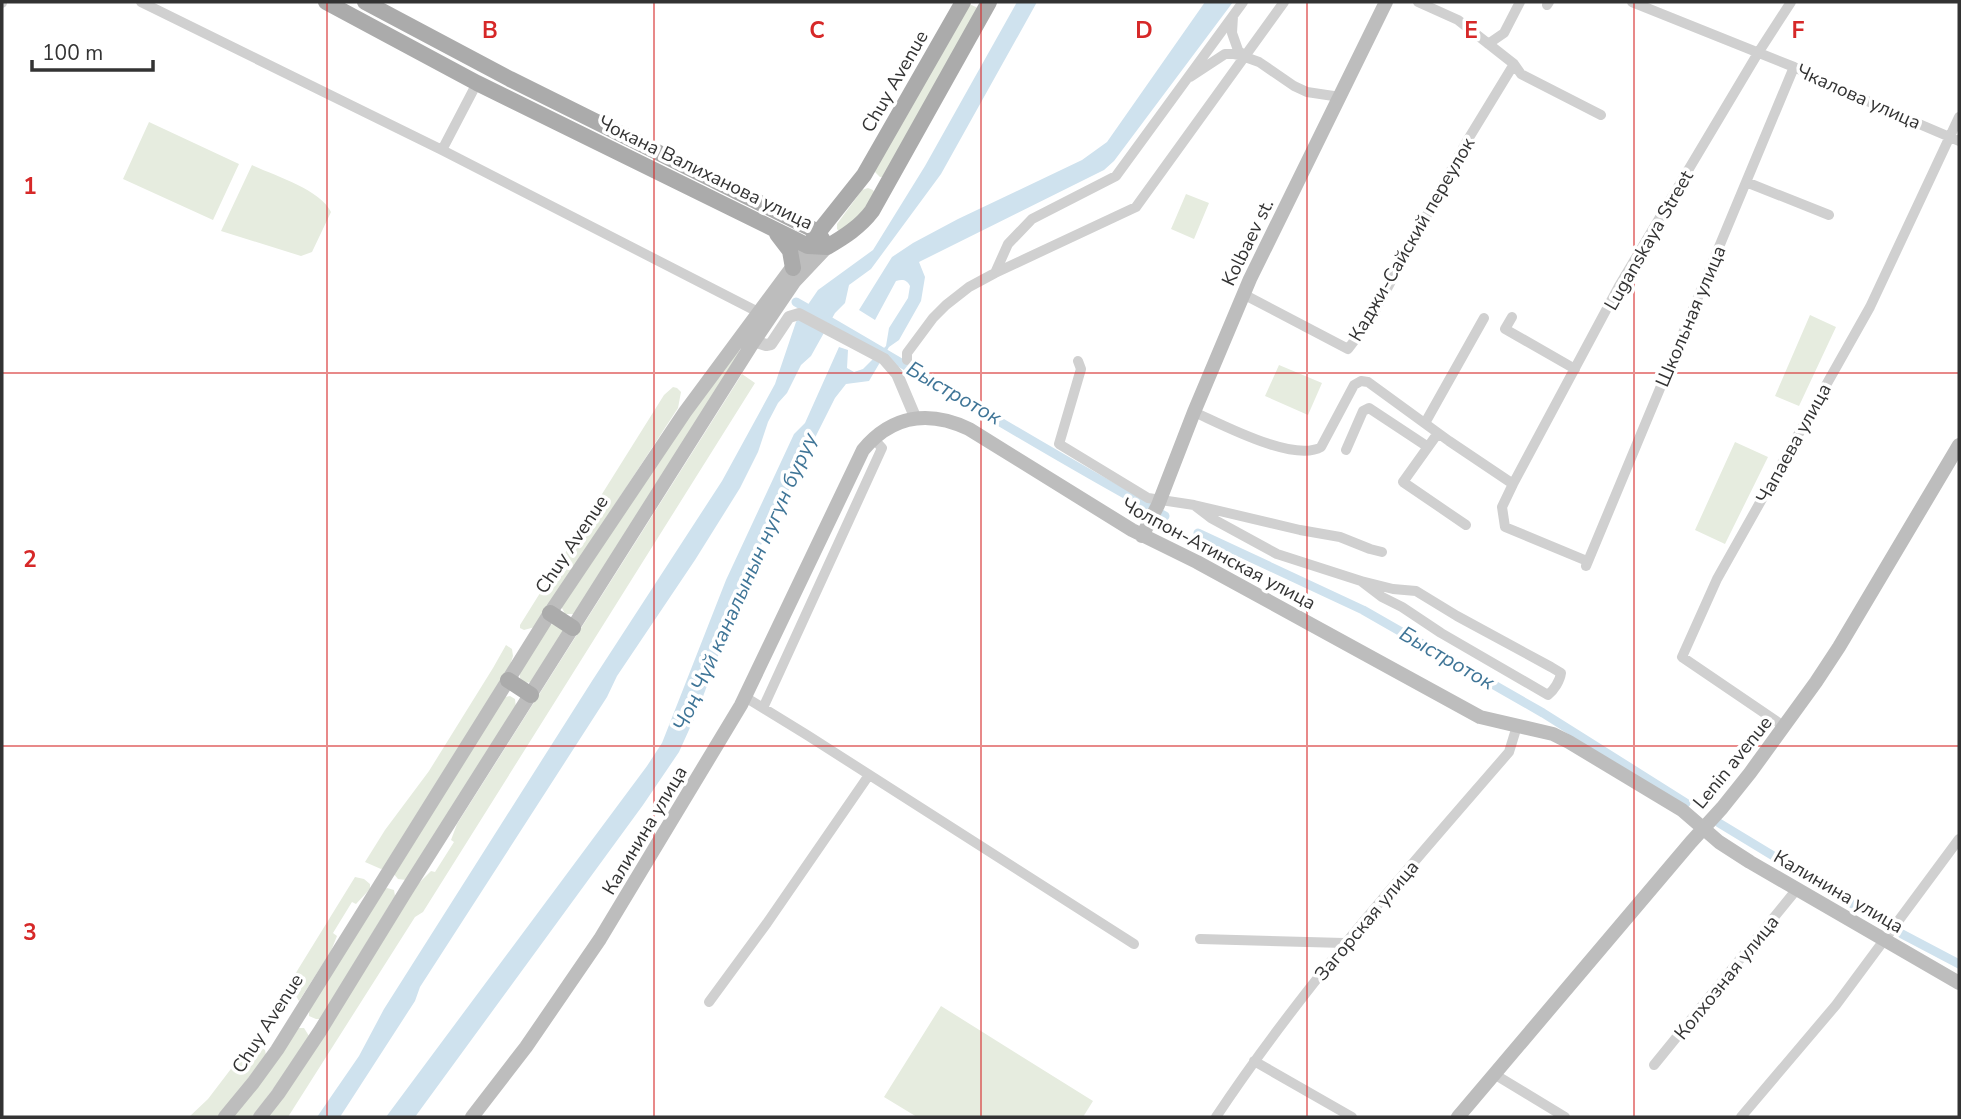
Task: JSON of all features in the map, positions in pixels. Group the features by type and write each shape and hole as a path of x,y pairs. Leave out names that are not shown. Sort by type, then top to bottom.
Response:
{"main road":[{"name":"Чокана Валиханова улица","path":"326,2 477,83 827,247"},
{"name":"Чокана Валиханова улица","path":"365,2 774,220"},
{"name":"Chuy Avenue","path":"225,1117 253,1083 300,1013 550,613 685,412 813,239 864,175 963,2"},
{"path":"260,1117 320,1031 754,341 794,282 827,247 864,222 989,2"},
{"name":"Kolbaev st.","path":"1142,536 1159,503 1243,294 1386,2"},
{"path":"864,175 886,187"},
{"path":"793,268 793,259 774,220 814,218 836,211"},
{"path":"836,211 832,220 833,231 845,236"},
{"name":"Калинина улица","path":"472,1117 526,1046 600,939 745,697 856,463 873,438 893,424 916,419"},
{"name":"Чолпон-Атинская улица","path":"916,419 945,420 970,429 1142,536 1197,562 1480,718 1553,734 1569,742 1682,810 1703,828"},
{"name":"Lenin avenue","path":"1458,1117 1500,1077 1722,808 1785,727 1839,647 1959,446"},
{"path":"550,613 573,628"},
{"path":"508,680 531,695"},
{"name":"Калинина улица","path":"1703,828 1750,862 1959,983"},
{"path":"383,877 406,891"},
{"path":"300,1013 320,1031"}],"street":[{"path":"142,2 442,150 760,313"},
{"path":"995,273 1008,244 1032,219 1116,176 1243,2"},
{"path":"907,360 907,353 940,312 969,287 1136,207 1284,2"},
{"path":"1418,2 1458,20 1514,64 1521,74 1601,115"},
{"path":"1488,44 1504,33 1520,2"},
{"path":"1632,2 1758,53"},
{"name":"Luganskaya Street","path":"1586,564 1505,527 1502,507 1619,286 1791,2"},
{"path":"1233,15 1232,33 1238,50 1245,57"},
{"name":"Чкалова улица","path":"1758,53 1954,139"},
{"path":"1184,82 1225,54 1234,54 1259,62 1307,92 1340,97"},
{"name":"Каджи-Сайский переулок","path":"1243,294 1348,349 1370,320 1467,141 1514,64"},
{"name":"Школьная улица","path":"1586,564 1794,67"},
{"path":"442,150 477,83"},
{"name":"Чапаева улица","path":"1785,727 1682,657 1717,579 1870,307 1954,139 1959,117"},
{"path":"1746,182 1829,215"},
{"path":"754,341 771,344 789,317 799,314 884,359 897,374 916,419"},
{"path":"1512,317 1505,329 1574,369"},
{"path":"1425,423 1484,318"},
{"path":"1077,362 1081,369 1059,444 1159,503 1194,505 1340,537 1382,552"},
{"path":"1194,412 1271,445 1314,451 1321,447 1354,385 1361,381 1368,382 1513,484"},
{"path":"1346,450 1363,411 1368,408 1428,447"},
{"path":"1438,433 1403,482 1466,525"},
{"path":"763,708 882,448 873,438"},
{"path":"1194,505 1211,518 1277,554 1361,581 1393,589 1416,591 1551,667 1561,673 1561,677 1548,695 1441,633 1361,581"},
{"path":"745,697 1134,944"},
{"name":"Загорская улица","path":"1216,1117 1254,1061 1344,943 1509,752 1517,726"},
{"path":"709,1002 869,775"},
{"path":"1741,1117 1836,1005 1959,839"},
{"name":"Колхозная улица","path":"1654,1065 1797,889"},
{"path":"1200,939 1344,943"},
{"path":"1254,1061 1352,1117"},
{"path":"1500,1077 1565,1117"}],"shaded area":[{"path":"969,4 978,10 883,177 880,177 875,169"},
{"path":"149,122 239,164 213,220 123,179"},
{"path":"252,165 307,190 317,196 331,212 312,252 301,256 221,231"},
{"path":"868,188 875,194 855,221 839,231 837,224 862,190"},
{"path":"1186,194 1209,203 1194,239 1171,229"},
{"path":"1810,315 1836,327 1799,406 1775,396"},
{"path":"738,351 740,352 576,614 565,614 561,606 662,453"},
{"path":"1279,365 1322,383 1308,415 1265,396"},
{"path":"742,374 755,383 423,912 415,917 288,1117 266,1117 415,887 431,871 435,872 454,842 451,840 457,824"},
{"path":"673,387 681,392 678,408 535,627 524,630 520,628 664,395"},
{"path":"1735,442 1768,457 1725,544 1695,530"},
{"path":"553,624 564,631 532,682 525,683 520,678 520,672 549,625"},
{"path":"506,645 512,649 510,665 384,868 365,862 429,771"},
{"path":"505,697 515,699 516,708 406,880 398,879 393,873"},
{"path":"355,877 364,879 370,884 370,889 356,904 352,902 333,933 337,936 331,951 299,1001 289,984"},
{"path":"387,888 394,890 395,896 320,1019 309,1016 309,1009"},
{"path":"941,1006 1093,1101 1083,1117 917,1117 884,1097"},
{"path":"299,1028 304,1028 309,1036 280,1080 252,1117 233,1117"},
{"path":"253,1040 265,1050 266,1055 227,1106 217,1117 189,1117 208,1099"}],"water":[{"path":"1017,2 1037,2 941,174 871,269 849,285 845,303 835,313 811,356 801,365 787,393 778,403 740,488 617,676 607,697 420,987 415,1001 340,1117 317,1117 359,1056 384,1009 722,481 775,384 796,322 818,290 873,250 925,166"},
{"name":"Чоң Чүй каналынын нугун буруу","path":"1205,2 1233,2 1114,161 1104,170 919,262 925,277 921,301 899,340 889,347 869,381 846,384 835,398 754,559 698,710 679,752 415,1117 386,1117 662,743 726,580 794,434 805,423 839,347 848,350 847,368 854,372 863,369 886,346 889,328 908,298 909,284 896,281 875,320 859,310 892,257 958,219 1082,160 1107,142"}],"waterway":[{"name":"Быстроток","path":"796,302 1165,516"},
{"name":"Быстроток","path":"1198,533 1363,610 1543,713 1686,803"},
{"name":"Быстроток","path":"1719,823 1877,919"},
{"name":"Быстроток","path":"1902,934 1959,964"}]}
